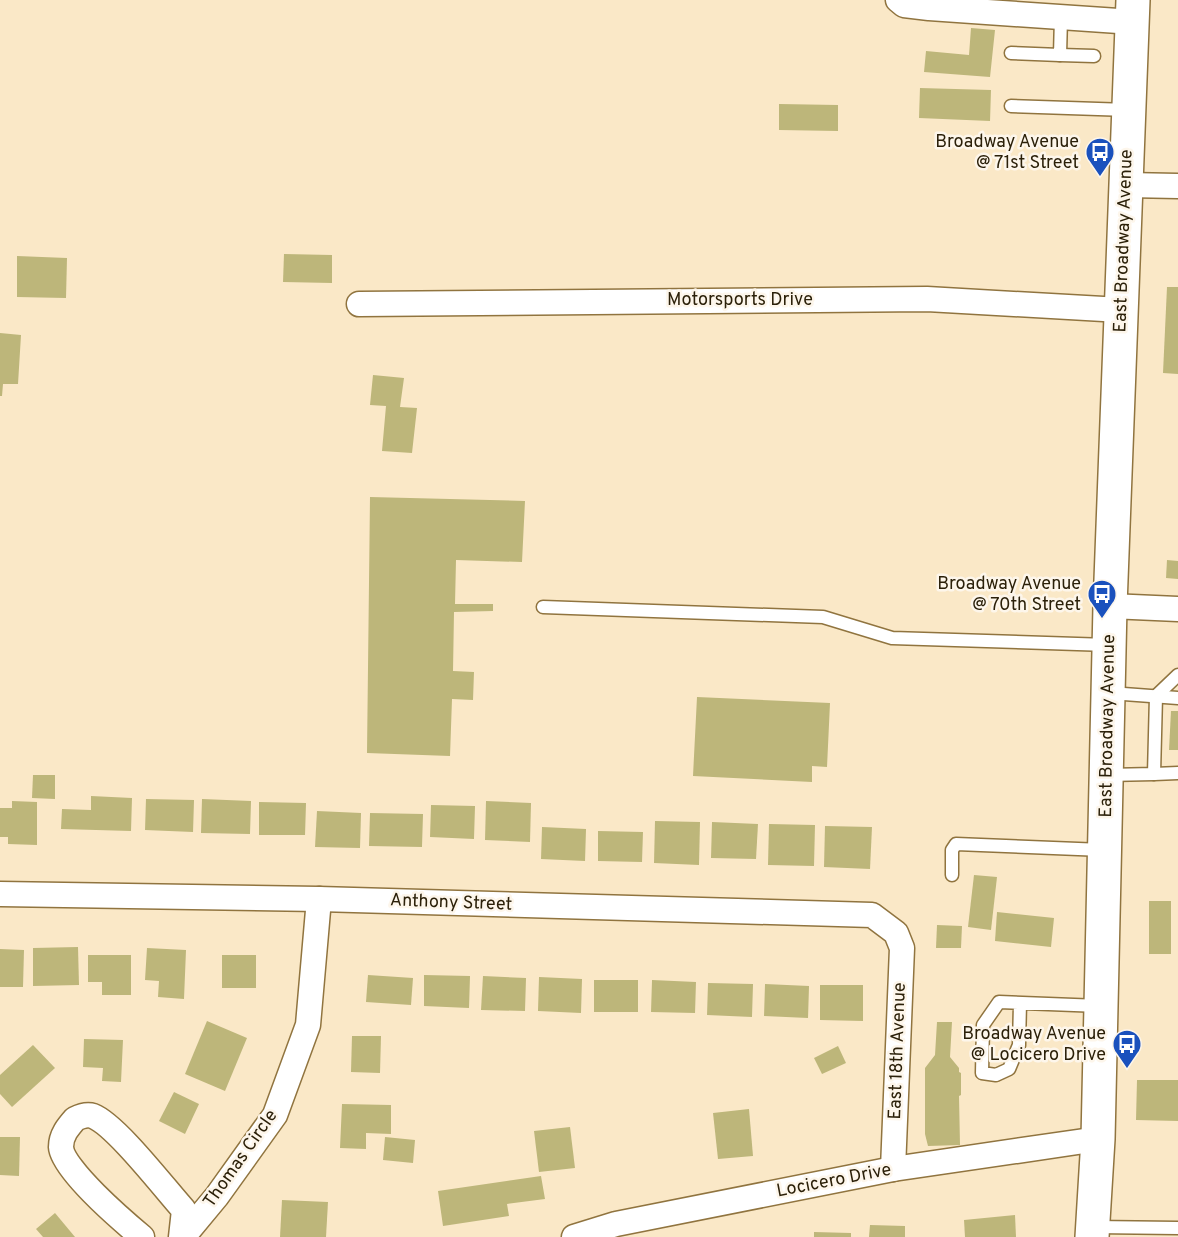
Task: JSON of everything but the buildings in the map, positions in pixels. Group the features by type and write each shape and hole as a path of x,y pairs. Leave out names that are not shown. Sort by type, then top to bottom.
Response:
{"main road":[{"name":"East Broadway Avenue","path":"1092,1232 1098,1139 1110,606 1133,11"}],"street":[{"path":"898,0 904,4 929,8 1061,17 1133,11"},
{"path":"1127,185 1178,186"},
{"name":"Motorsports Drive","path":"359,304 927,299 1122,310"},
{"path":"1110,606 1178,609"},
{"name":"Anthony Street","path":"0,894 319,899 872,915 896,933"},
{"name":"Thomas Circle","path":"182,1237 217,1196 275,1115 308,1025 319,899"},
{"name":"East 18th Avenue","path":"893,1169 902,948 896,933"},
{"path":"142,1237 105,1205 67,1161 61,1150 62,1139 75,1119 91,1115 103,1121 139,1159 184,1210 182,1237"},
{"name":"Locicero Drive","path":"574,1237 615,1224 893,1169 1098,1139"}],"lane":[{"path":"1060,55 1061,17"},
{"path":"1011,53 1094,56"},
{"path":"1011,106 1130,110"},
{"path":"543,607 823,617 892,638 1109,645"},
{"path":"1154,774 1156,696 1178,675"},
{"path":"1108,693 1178,698"},
{"path":"1106,776 1178,773"},
{"path":"952,876 952,850 956,844 1105,850"},
{"path":"1020,1003 1019,1045 1009,1069 996,1075 982,1073 983,1025 999,1002 1101,1006"},
{"path":"1092,1232 1178,1228"}],"place":[{"name":"Broadway Avenue @ 71st Street","path":"1100,178"},
{"name":"Broadway Avenue @ 70th Street","path":"1102,620"},
{"name":"Broadway Avenue @ Locicero Drive","path":"1127,1070"}]}
